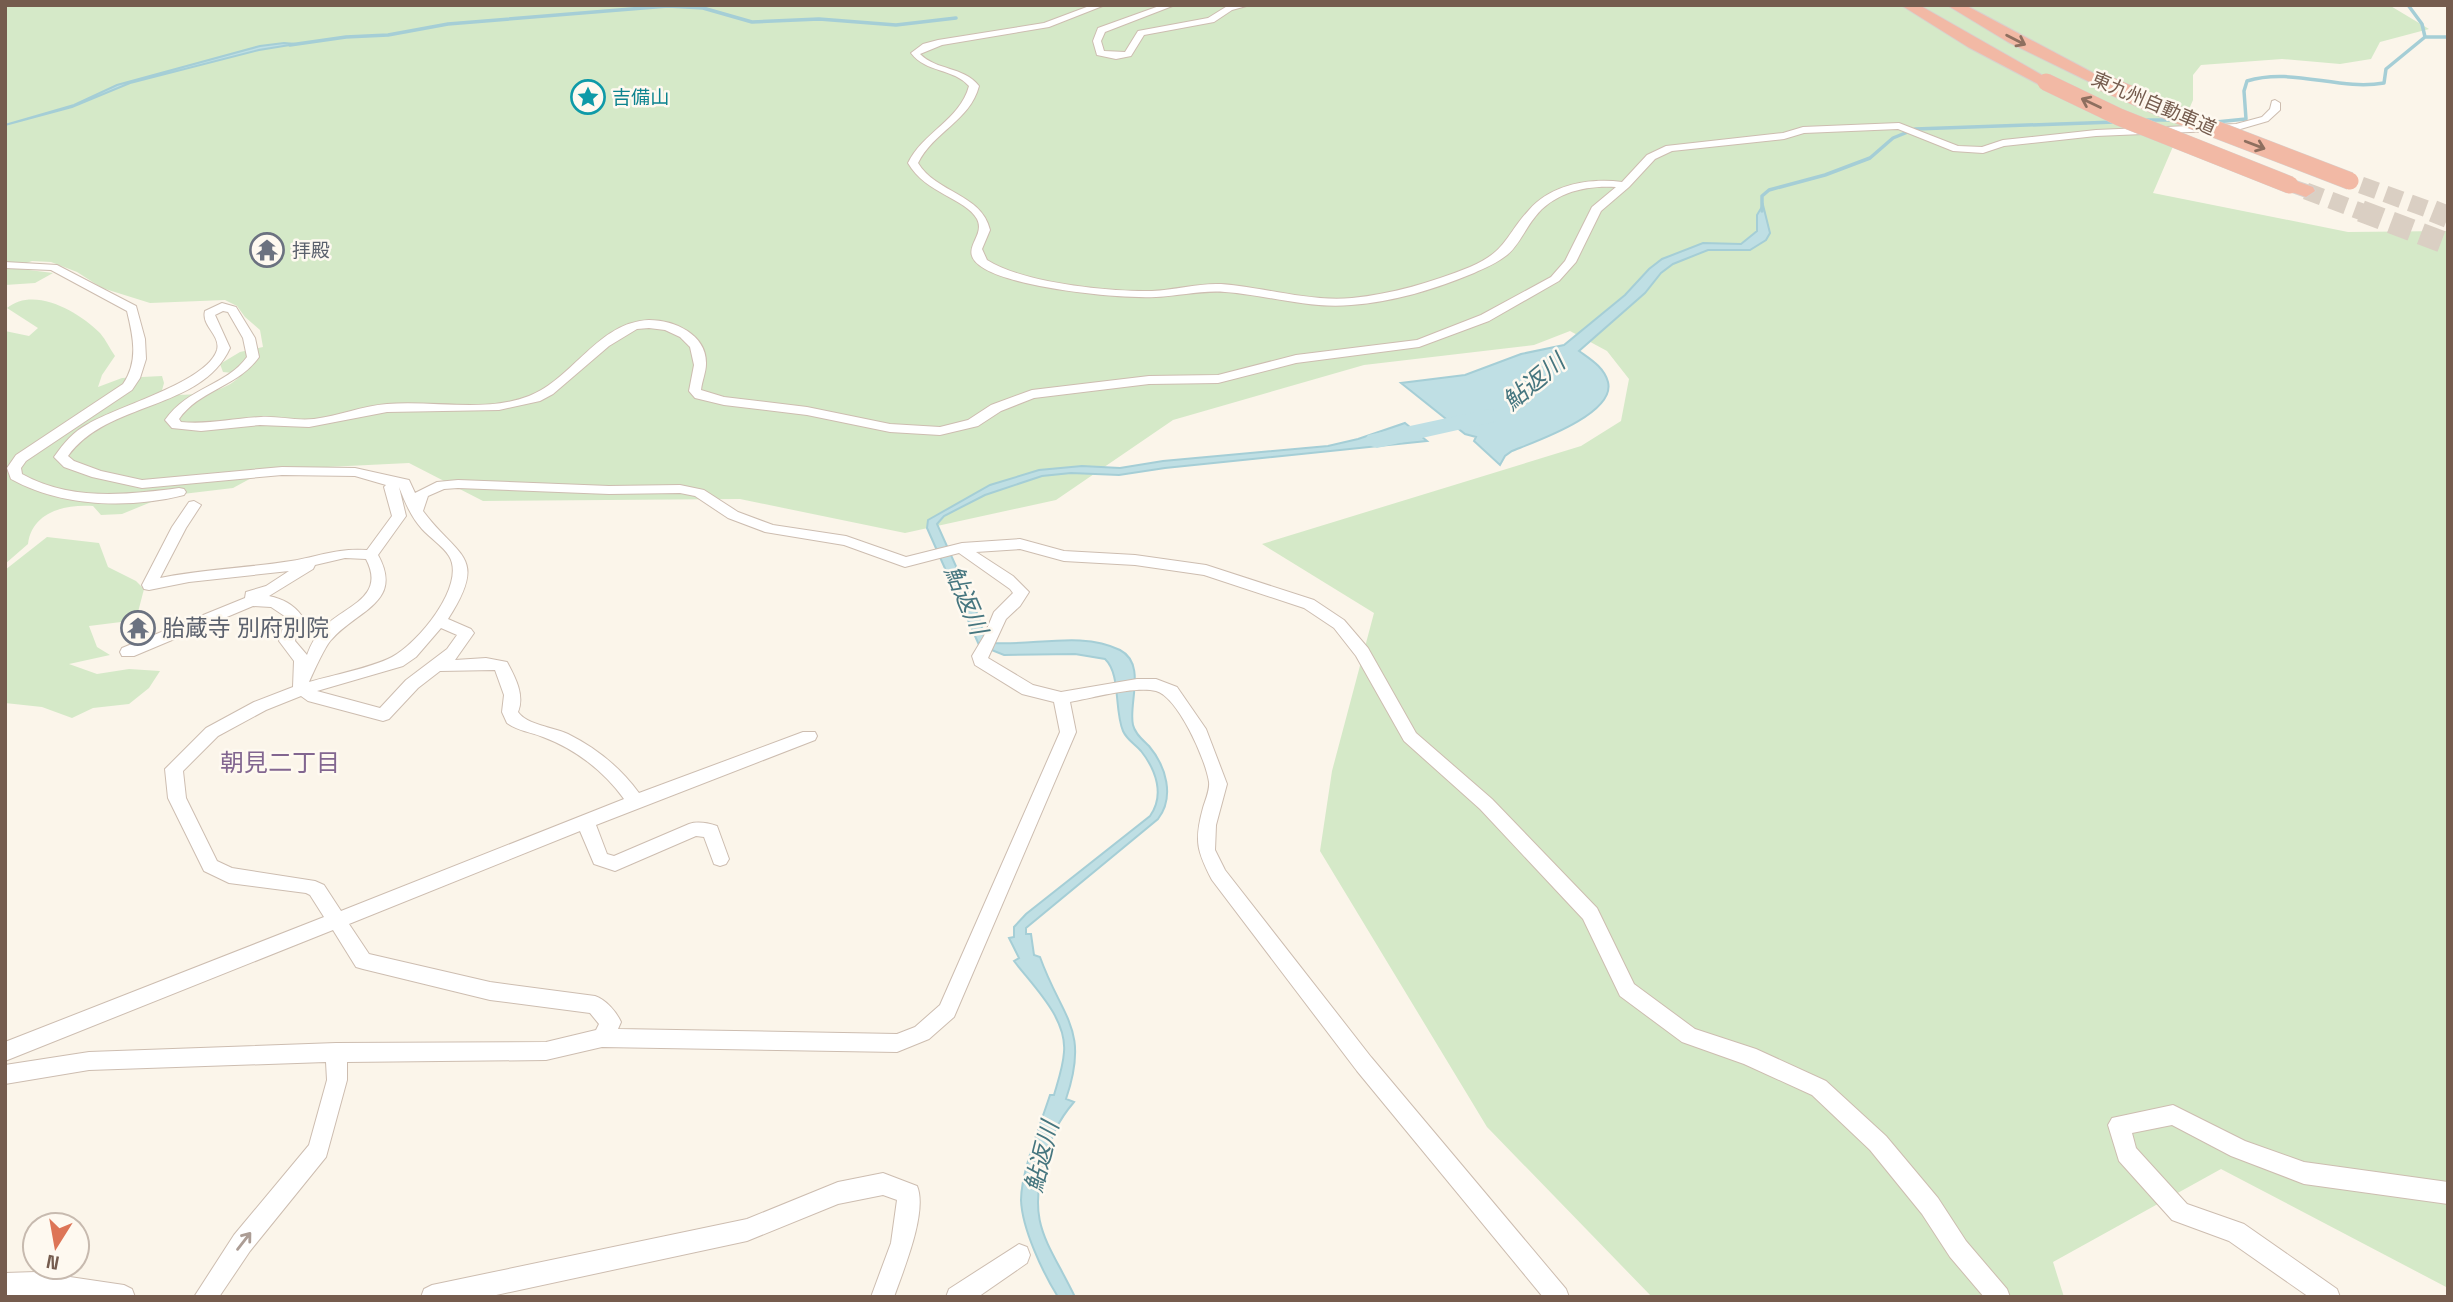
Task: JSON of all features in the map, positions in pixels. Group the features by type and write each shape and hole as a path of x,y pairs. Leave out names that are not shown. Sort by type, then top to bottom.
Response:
{"highway":[{"name":"東九州自動車道","path":"1908,5 2015,66 2119,117 2298,188"},
{"name":"東九州自動車道","path":"1954,5 2102,82 2181,116 2356,183"}],"street":[{"path":"1101,5 1046,25 941,42 926,46 915,53 925,61 963,75 974,86 970,98 923,147 913,163 919,174 932,186 982,216 985,230 979,242 977,256 991,268 1050,283 1136,293 1217,287 1316,303 1362,302 1428,284 1494,259 1512,244 1532,213 1553,197 1595,183 1625,185"},
{"path":"1171,5 1101,30 1097,41 1100,53 1116,56 1128,54 1141,33 1210,20 1229,8 1246,5"},
{"path":"602,1038 611,1022 595,1005 490,991 363,961 317,890 308,886 229,876 210,866 177,798 174,769 212,732 304,685 397,662 410,653 439,621 454,598 460,580 456,554 427,526 416,511 404,483 355,472 301,471 142,484 97,474 69,464 61,457 65,448 90,429 178,388 216,362 224,346 208,317 212,311 222,307 232,310 251,344 253,356 243,368 176,413 172,420 177,425 209,426 271,421 307,424 385,408 468,408 519,402 543,394 615,337 635,327 649,324 690,336 697,347 700,361 695,391 710,399 807,411 908,431 951,429 973,423 1012,400 1032,394 1149,380 1218,380 1296,359 1394,348 1440,337 1485,318 1555,279 1570,262 1596,209 1625,185 1651,157 1670,148 1784,136 1803,130 1899,126 1957,149 1983,150 2003,143 2096,133 2237,127 2264,119 2276,110 2276,103"},
{"path":"5,265 53,267 132,309 141,363 139,372 128,387 21,458 14,468 20,479 75,495 111,499 161,495 271,478 388,480"},
{"path":"370,555 399,516 388,480"},
{"path":"416,511 422,493 442,485 513,485 608,490 680,489 699,493 733,515 770,529 846,541 905,562 957,549 1020,544 1064,556 1135,560 1206,569 1309,604 1339,624 1362,652 1410,737 1486,804 1590,914 1627,990 1689,1037 1749,1056 1819,1088 1878,1143 1930,1206 1958,1249 1999,1297"},
{"path":"194,505 173,538 149,585 312,563 345,553 370,555"},
{"path":"957,549 1015,584 1021,592 1015,602 999,616 981,661 1028,690 1061,698 1137,685 1156,685 1171,691 1198,729 1218,785 1207,825 1206,850 1218,875 1364,1064 1558,1297"},
{"path":"304,685 322,639 365,604 379,588 381,580 370,555"},
{"path":"232,609 243,599 271,590 312,563"},
{"path":"128,652 251,601 269,600 290,610 294,620 286,635 287,642 289,649 302,659 304,685 308,694 383,715 422,675 452,657 466,632 439,621"},
{"path":"441,665 460,668 487,663 501,666 512,693 514,705 510,712 513,719 553,734 599,761 618,776 635,802"},
{"path":"5,1075 89,1061 336,1052 546,1051 602,1038 897,1043 922,1033 947,1011 1068,732 1061,698"},
{"path":"5,1052 635,802 809,736"},
{"path":"586,822 600,859 615,864 695,828 711,831 720,859"},
{"path":"205,1297 242,1243 318,1150 337,1080 336,1052"},
{"path":"2329,1297 2236,1232 2180,1212 2127,1154 2119,1125 2173,1115 2239,1149 2304,1173 2448,1193"},
{"path":"432,1297 747,1230 838,1194 883,1184 909,1194 902,1243 882,1297"},
{"path":"957,1297 1019,1255"},
{"path":"5,1285 36,1284 124,1297"}],"green space":[{"path":"5,5 2389,5 2429,29 2380,42 2371,59 2340,64 2282,59 2201,65 2193,75 2193,100 2153,193 2348,232 2448,231 2448,1288 2221,1169 2053,1262 2064,1297 1652,1297 1487,1127 1320,851 1332,771 1374,613 1262,544 1581,446 1621,421 1629,379 1607,351 1570,331 1534,345 1364,365 1173,420 1056,500 905,533 740,499 483,501 409,463 266,470 233,488 166,496 122,514 101,515 93,506 61,509 43,517 31,533 28,544 5,564 5,331 29,336 38,328 7,308 18,302 42,300 68,310 91,325 115,356 102,375 98,387 122,378 162,376 164,383 161,394 182,395 215,391 242,374 223,372 220,364 240,352 263,347 260,330 237,306 225,300 150,303 102,288 77,272 51,262 32,261 13,268 53,273 35,283 5,285"},
{"path":"47,537 99,543 108,567 136,581 144,589 137,616 121,622 89,626 97,647 110,655 69,664 97,674 129,669 160,671 149,688 129,704 93,708 72,718 42,707 5,703 5,570"}],"water":[{"path":"296,44 259,50 130,83 72,107 5,125 74,105 117,85 260,46"},
{"path":"1763,205 1770,233 1766,240 1750,250 1708,250 1673,264 1661,273 1645,293 1579,351 1596,364 1608,382 1607,394 1599,405 1587,416 1554,434 1512,451 1500,465 1474,441 1476,437 1465,434 1401,383 1465,375 1521,354 1564,345 1625,295 1662,259 1703,243 1741,244 1757,231 1757,215"},
{"path":"1405,423 1427,441 1119,475 1071,473 1042,476 985,495 944,516 937,524 981,622 984,637 993,643 1090,641 1105,644 1128,656 1135,674 1133,725 1137,734 1155,754 1166,782 1166,801 1158,819 1026,928 1026,934 1031,934 1034,955 1040,957 1074,1039 1073,1075 1066,1099 1074,1102 1059,1122 1051,1142 1040,1181 1038,1200 1043,1231 1075,1297 1058,1297 1034,1250 1025,1224 1021,1200 1032,1148 1050,1095 1054,1095 1063,1063 1063,1039 1055,1015 1014,961 1019,958 1009,938 1014,937 1014,927 1026,914 1150,816 1157,800 1157,783 1146,758 1123,731 1113,674 1105,659 1075,654 1004,655 979,645 927,528 928,520 990,485 1039,470 1082,466 1120,468 1163,461 1328,446"}],"waterway":[{"path":"2408,5 2422,24 2425,37"},
{"path":"290,45 346,37 388,35 448,24 668,6 703,8 752,22 819,19 896,25 956,18"},
{"path":"2216,122 2246,119 2244,91 2247,81 2264,77 2367,85 2384,83 2386,69 2425,37"},
{"path":"2425,37 2448,37"},
{"path":"2142,120 2175,120"},
{"path":"1762,211 1762,196 1769,190 1825,175 1870,158 1893,138 1915,129 2115,122"},
{"name":"鮎返川","path":"1377,440 1489,416"}],"tunnel":[{"path":"2361,185 2438,213"},
{"path":"2306,191 2365,213"},
{"path":"2361,211 2448,244"},
{"path":"2433,211 2438,213"},
{"path":"2438,213 2448,217"}],"place":[{"name":"吉備山","path":"588,97"},
{"name":"拝殿","path":"267,250"},
{"name":"胎蔵寺 別府別院","path":"138,628"}],"district":[{"name":"朝見二丁目","path":"280,763"}]}
